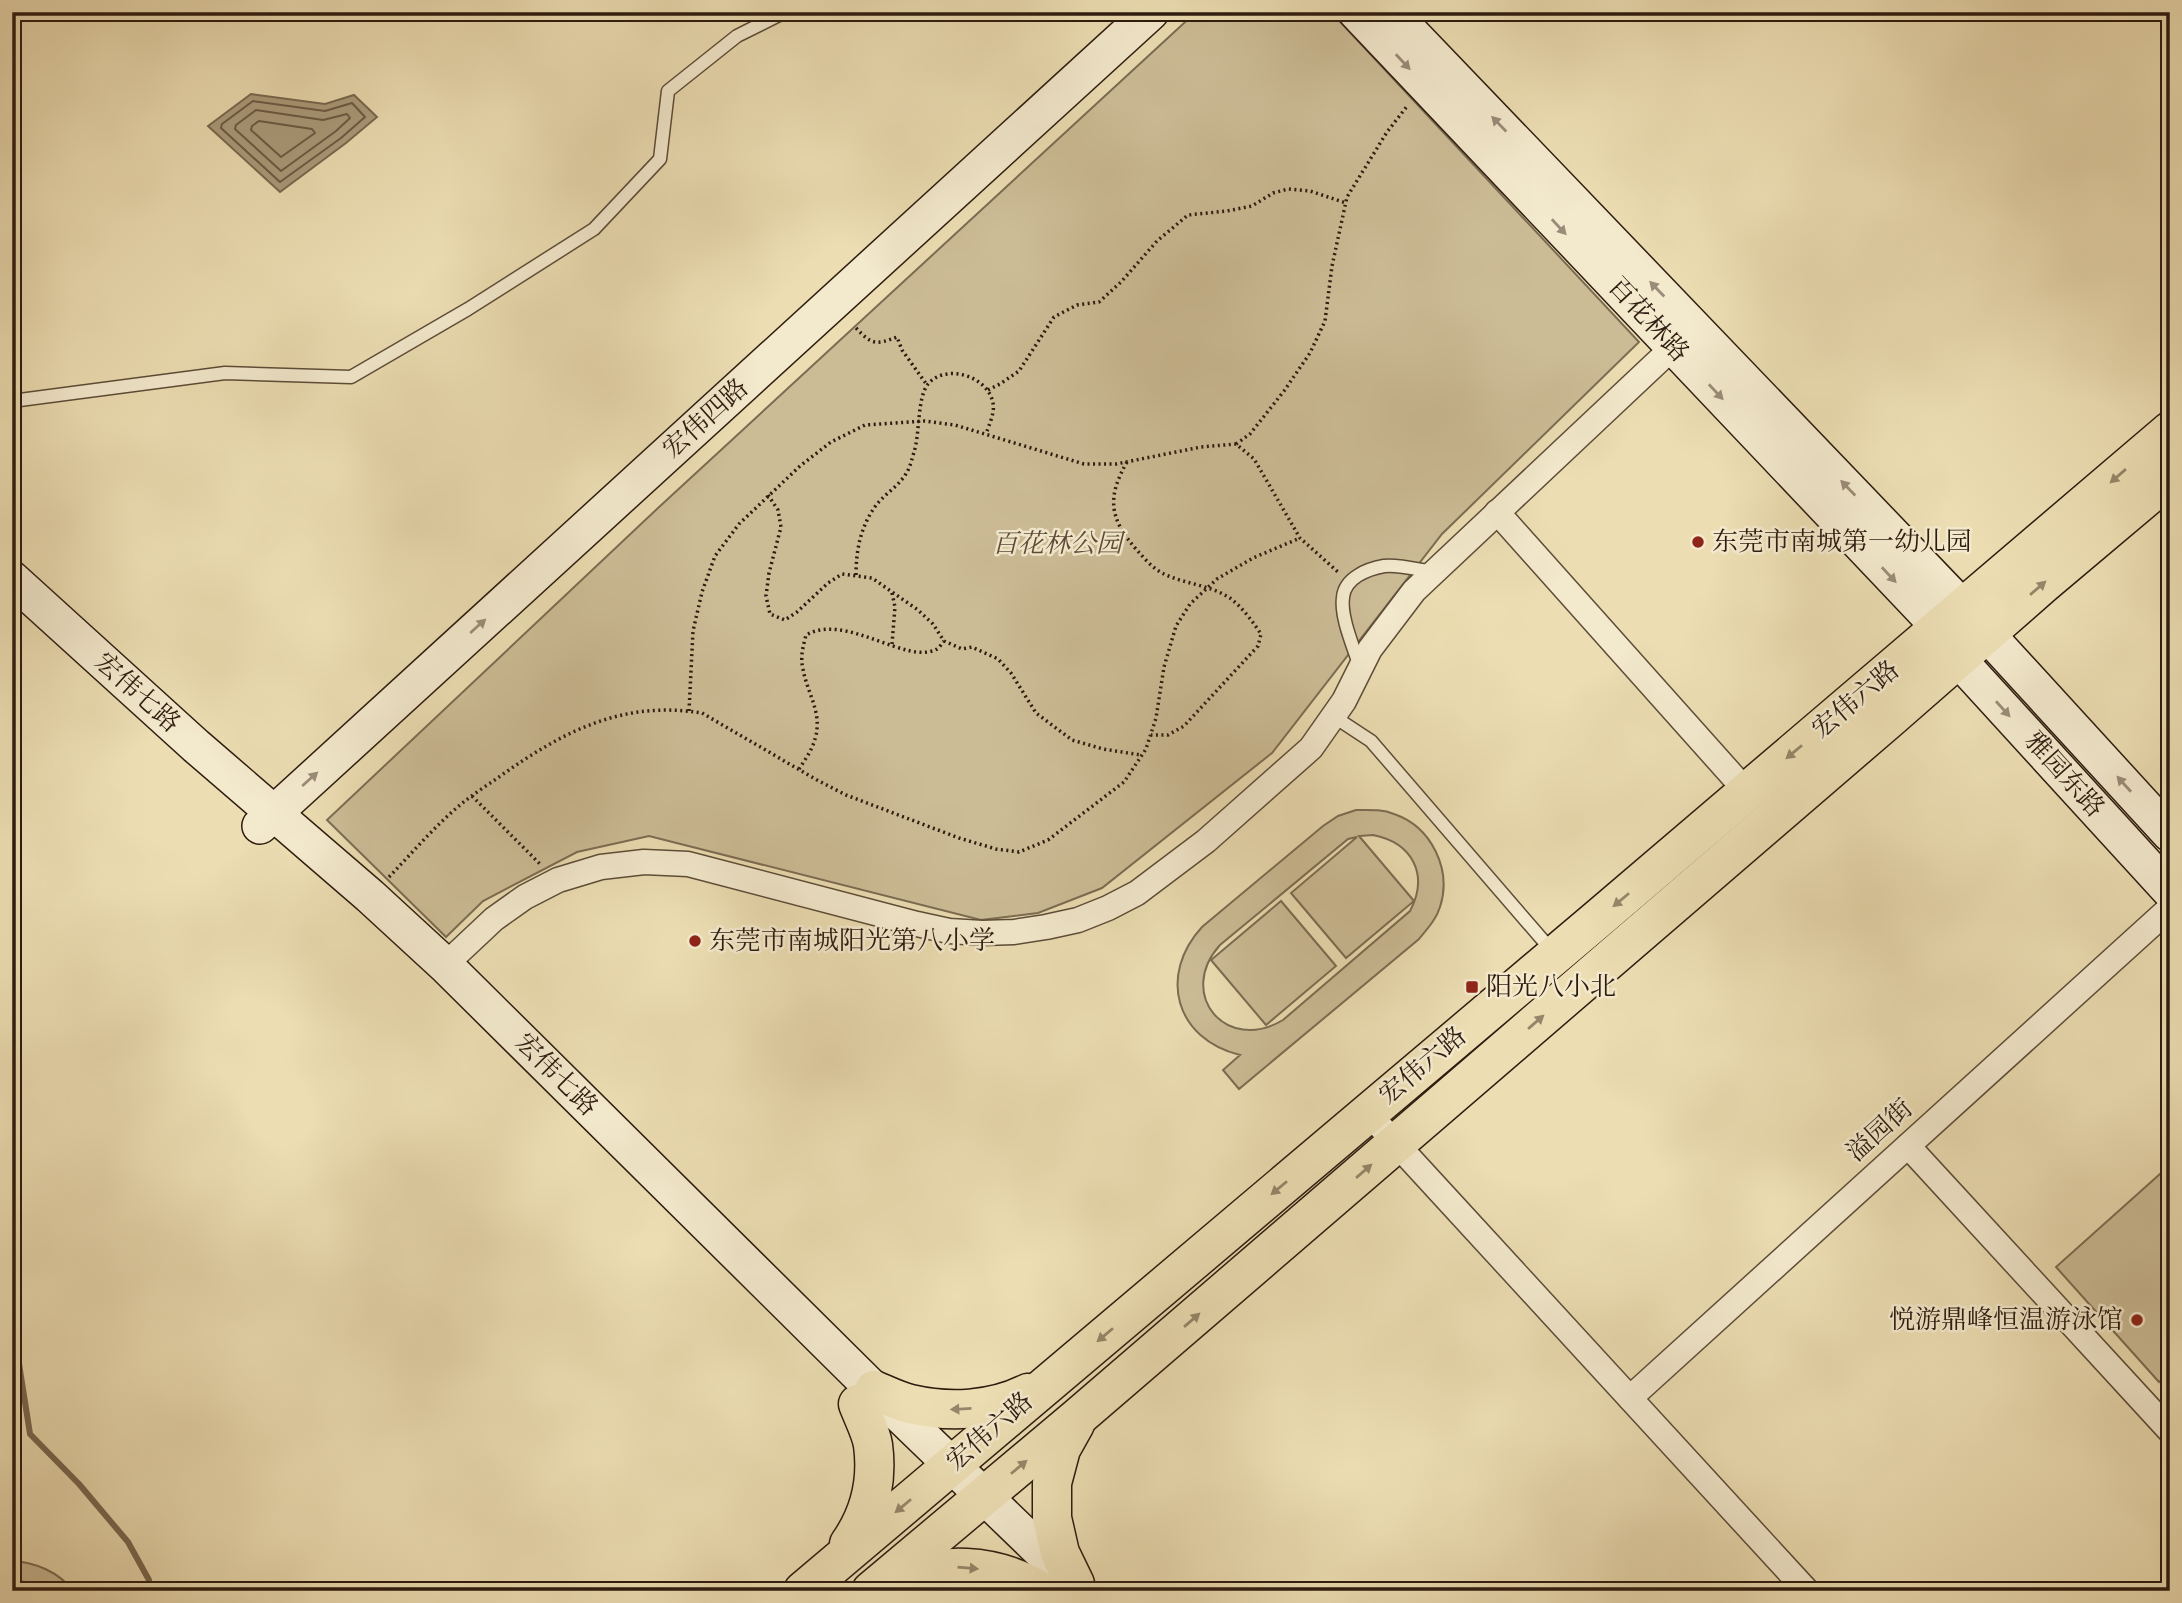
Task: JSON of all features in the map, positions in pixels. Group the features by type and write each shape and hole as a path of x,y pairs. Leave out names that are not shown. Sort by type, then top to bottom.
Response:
{"main road":[{"name":"宏伟六路","path":"875,1588 1396,1143 1962,632 2170,431"},
{"name":"宏伟六路","path":"803,1591 1747,792 2170,477"},
{"path":"838,1560 862,1525 874,1485 873,1443 866,1397 944,1410 981,1408 1016,1399 1049,1382"},
{"path":"875,1588 914,1572 952,1567 990,1570 1027,1583 1061,1589 1060,1553 1052,1518 1052,1483 1061,1449 1077,1418"}],"street":[{"name":"宏伟四路","path":"258,811 1124,12"},
{"name":"宏伟四路","path":"258,811 1152,12"},
{"name":"百花林路","path":"1356,12 1427,87 1684,337"},
{"name":"百花林路","path":"1391,12 1684,337 1962,632"},
{"path":"445,965 494,919 524,897 558,880 601,867 633,863 688,864 917,925 949,931 982,933 1046,928 1078,920 1108,908 1137,893 1206,841 1311,748 1344,701 1370,649 1407,601 1434,572 1684,337"},
{"path":"1497,512 1747,792"},
{"name":"宏伟七路","path":"12,579 258,811 311,870 866,1397 1061,1589"},
{"name":"宏伟七路","path":"12,608 258,811 370,896 445,965 866,1397"},
{"name":"雅园东路","path":"1962,632 2170,834"},
{"name":"雅园东路","path":"1962,632 2170,891"},
{"name":"溢园街","path":"1630,1398 2170,908"},
{"path":"1368,1113 1807,1591"},
{"path":"1908,1146 2170,1431"}],"lane":[{"path":"12,401 225,373 351,377 468,309 594,229 660,159 668,91 737,36 785,12"},
{"path":"1360,668 1343,612 1343,596 1349,582 1361,574 1385,565 1434,572"},
{"path":"1334,716 1371,741 1555,955"}],"path":[{"path":"690,711 692,631 715,556 739,524 800,466 831,442 864,425 920,421 955,425 1084,464 1115,464 1201,447 1236,444 1250,434 1310,353 1325,321 1332,266 1346,203 1354,187 1387,132 1412,99 1427,87"},
{"path":"988,390 1019,371 1054,317 1077,305 1099,302 1157,241 1188,215 1252,206 1273,193 1288,188 1310,191 1346,203"},
{"path":"856,328 867,340 881,343 897,337 902,350 927,385"},
{"path":"856,575 858,548 866,522 877,505 906,473 918,440 921,405 927,385 939,376 956,373 973,378 988,390 993,403 986,434"},
{"path":"1236,444 1254,458 1300,538 1349,582"},
{"path":"1127,462 1117,480 1112,498 1116,521 1128,540 1162,573 1208,587 1230,598 1253,621 1261,635 1258,646 1184,726 1168,735 1150,736"},
{"path":"768,495 778,510 781,527 766,596 770,614 785,620 842,574 873,578 933,624 944,641 962,649 972,647 998,659 1011,673 1036,713 1072,740 1102,750 1141,756"},
{"path":"370,896 460,805 536,752 580,727 614,716 672,710 702,712 836,790 880,809 959,838 996,849 1019,852 1048,840 1124,782 1150,736 1175,626 1190,604 1217,579 1253,558 1300,538"},
{"path":"891,591 895,607 892,644"},
{"path":"799,769 815,740 817,726 816,706 803,669 801,652 806,635 817,629 831,628 906,650 926,651 938,649 944,641"},
{"path":"472,796 520,847 558,880"}],"green space":[{"name":"百花林公园","path":"1196,12 1331,12 1639,342 1442,534 1272,753 1102,888 1038,913 981,920 649,836 577,852 483,901 446,937 327,820 658,508"},
{"path":"1356,810 1385,811 1407,820 1419,829 1436,852 1441,865 1443,893 1440,907 1434,920 1419,939 1239,1089 1223,1070 1240,1055 1218,1047 1200,1035 1188,1020 1180,1003 1180,965 1188,946 1202,927 1338,816","holes":["1373,835 1398,845 1414,862 1418,885 1416,898 1410,911 1283,1020 1262,1029 1243,1030 1226,1024 1214,1014 1206,999 1203,982 1208,964 1220,945 1348,839 1357,837 1291,893 1346,958 1414,901 1359,836"]},
{"path":"1281,901 1336,966 1266,1025 1211,960"},
{"name":"悦游鼎峰恒温游泳馆","path":"2170,1165 2170,1373 2159,1382 2056,1267"},
{"path":"12,1561 46,1569 61,1578 73,1591 45,1591 32,1583 12,1580"}],"water":[{"path":"251,94 325,104 354,95 377,117 280,192 208,126"}],"waterway":[{"path":"12,1319 30,1434 79,1484 128,1542 149,1580 148,1591"}],"place":[{"name":"东莞市南城第一幼儿园","path":"1698,542"},
{"name":"东莞市南城阳光第八小学","path":"695,941"},
{"name":"阳光八小北","path":"1472,987"},
{"name":"悦游鼎峰恒温游泳馆","path":"2137,1320"}]}
